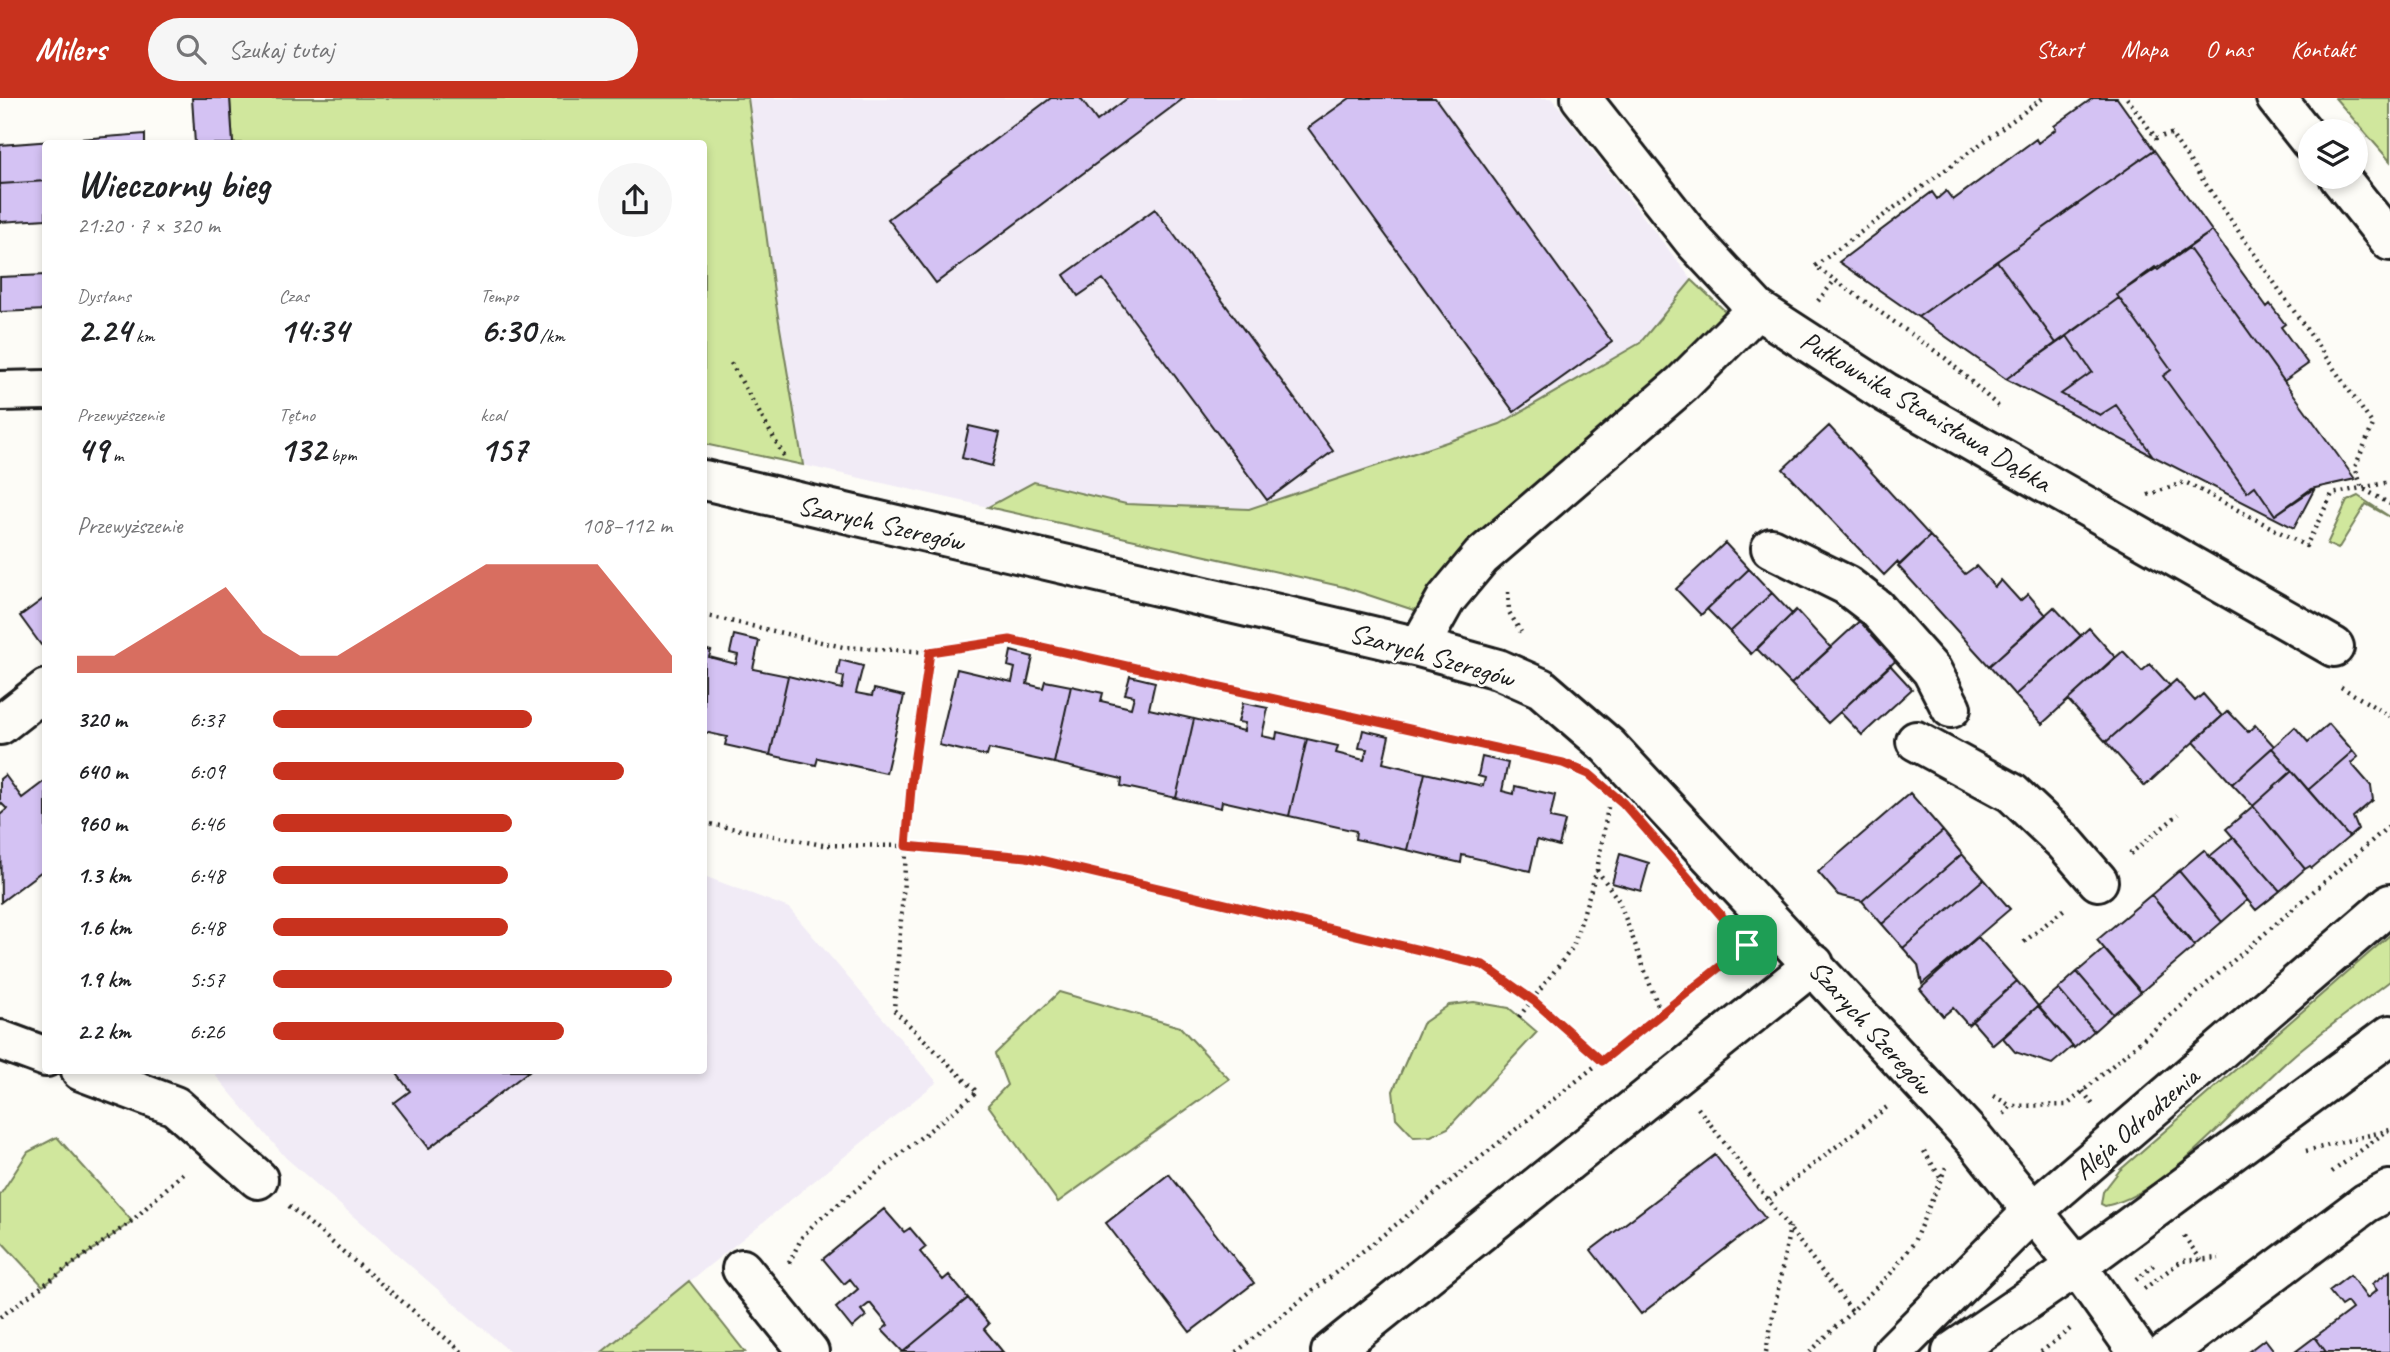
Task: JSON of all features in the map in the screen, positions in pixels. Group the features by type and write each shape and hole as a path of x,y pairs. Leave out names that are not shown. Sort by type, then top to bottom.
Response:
{"street":[{"name":"Pułkownika Stanisława Dąbka","path":"1581,98 1693,240 1757,309 1885,392 2334,647"},
{"path":"2276,98 2298,126"},
{"path":"2348,189 2390,242"},
{"path":"1419,647 1446,599 1481,557 1682,384 1757,309"},
{"path":"0,391 42,390"},
{"name":"Szarych Szeregów","path":"707,481 1419,647 1499,669 1541,688 1576,715 1800,976 1975,1140 2077,1266 2138,1352"},
{"path":"1771,548 1808,569 1846,585 1876,608 1932,671 1951,708"},
{"path":"0,725 42,692"},
{"path":"1916,741 2012,793 2065,843 2098,881"},
{"name":"Aleja Odrodzenia","path":"1893,1352 2033,1211 2390,904"},
{"path":"1331,1352 1800,976"},
{"path":"1952,1352 2077,1266 2390,1035"},
{"path":"0,1040 42,1056"},
{"path":"89,1074 175,1107 218,1141 258,1179"},
{"path":"2167,1352 2366,1203 2390,1190"},
{"path":"742,1269 809,1352"}],"path":[{"path":"2001,409 1945,358 1815,266 2043,98"},
{"path":"2127,98 2157,138 2171,134 2373,425 2355,467 2362,488 2390,504"},
{"path":"1810,311 1835,280"},
{"path":"731,363 796,476 825,509"},
{"path":"2134,499 2185,482 2306,546 2332,494 2390,482"},
{"path":"707,616 843,647 930,652 1010,640 1563,763"},
{"path":"787,1274 792,1254 816,1223 977,1092 894,1010 912,777 930,652"},
{"path":"1519,1017 1534,1001 1573,947 1597,870 1608,805"},
{"path":"707,824 823,845 906,846 1027,857 1483,965 1534,1001 1602,1061"},
{"path":"1810,1352 1891,1273 1913,1244 1940,1177 2011,1106 2067,1105 2390,825"},
{"path":"1597,870 1619,901 1661,1014"},
{"path":"1236,1352 1747,945 1800,976"},
{"path":"1692,1100 1852,1311"},
{"path":"1769,1199 1888,1107"},
{"path":"2305,1152 2389,1130"},
{"path":"2323,1179 2389,1130"},
{"path":"0,1317 132,1221 218,1141"},
{"path":"258,1179 462,1352"},
{"path":"1766,1352 1790,1227"},
{"path":"2175,1248 2197,1231"},
{"path":"2133,1297 2181,1261 2216,1261 2227,1252"},
{"path":"2132,1283 2164,1256"},
{"path":"2041,1352 2078,1323"}],"shaded area":[{"path":"748,98 1552,98 1692,280 1640,343 1500,424 1249,509 1126,504 1034,482 988,507 803,465 774,292"},
{"path":"707,877 789,908 937,1082 602,1352 510,1352 286,1158 215,1075 707,1074"}],"green space":[{"path":"230,98 748,98 774,292 803,465 707,445 707,140 233,140"},
{"path":"2335,98 2390,98 2390,161 2368,136 2368,119 2353,119"},
{"path":"1692,280 1741,326 1435,617 1344,587 988,507 1034,482 1126,504 1249,509 1500,424 1640,343"},
{"path":"2358,496 2390,517 2366,504 2338,549 2327,544 2347,501"},
{"path":"2390,935 2390,981 2300,1050 2181,1163 2130,1197 2105,1206 2101,1204 2103,1192 2120,1170"},
{"path":"1059,992 1180,1027 1229,1079 1058,1202 988,1105 1007,1085 995,1054"},
{"path":"1474,1002 1509,1008 1537,1032 1448,1128 1431,1136 1414,1137 1396,1118 1393,1091 1422,1024 1449,1005"},
{"path":"57,1137 132,1221 43,1286 0,1240 0,1195 28,1152"},
{"path":"689,1281 745,1352 602,1352"}],"building":[{"path":"192,98 230,98 233,140 195,140"},
{"path":"1051,98 1080,98 1097,121 1128,98 1184,98 936,283 888,219"},
{"path":"1350,98 1435,98 1612,342 1514,412 1308,128"},
{"path":"2093,98 2117,98 2154,150 1918,317 1839,262 1932,192 1937,199 1946,191 1953,200 2036,139 2038,143 2056,129 2054,126"},
{"path":"145,134 145,140 66,140"},
{"path":"42,142 42,181 0,184 0,145"},
{"path":"2154,150 2212,231 2158,270 2155,267 2117,295 2119,298 2056,343 1997,261"},
{"path":"42,181 42,219 0,222 0,184"},
{"path":"1155,209 1333,451 1267,500 1103,279 1078,296 1064,275"},
{"path":"2212,231 2267,307 2270,304 2285,324 2281,327 2308,364 2284,381 2188,247"},
{"path":"2188,247 2355,479 2311,489 2275,515 2255,486 2247,492 2163,376 2171,370 2117,295"},
{"path":"1997,261 2056,343 2006,379 1918,317"},
{"path":"42,275 42,310 0,312 0,277"},
{"path":"2119,298 2171,370 2163,376 2247,492 2255,486 2275,515 2315,488 2294,528 2153,456 2116,405 2100,415 2061,394 2092,372 2067,336"},
{"path":"2067,336 2092,372 2061,394 2100,415 2116,405 2153,456 2006,379"},
{"path":"969,426 1000,433 992,466 962,458"},
{"path":"1829,426 1930,536 1900,565 1897,562 1884,575 1783,469"},
{"path":"1930,536 1965,574 1976,566 1995,587 2001,580 2020,601 2028,594 2046,615 1989,666 1898,566"},
{"path":"1725,543 1749,569 1701,615 1676,589"},
{"path":"1749,569 1772,593 1730,632 1707,609"},
{"path":"1772,593 1792,614 1751,654 1730,632"},
{"path":"42,600 42,644 41,645 20,616"},
{"path":"2054,607 2081,636 2015,695 1989,666"},
{"path":"1796,610 1831,648 1791,684 1757,649"},
{"path":"1865,616 1902,655 1828,723 1791,684"},
{"path":"2089,628 2115,657 2042,724 2015,695"},
{"path":"734,635 759,641 753,669 788,676 770,755 725,745 727,737 707,733 707,650 711,651 709,657 736,664 738,655 730,653"},
{"path":"1011,651 1033,657 1027,684 1043,688 1045,681 1071,686 1054,763 989,749 987,756 939,745 957,669 1012,682 1015,668 1008,666"},
{"path":"2123,651 2142,671 2150,664 2170,686 2106,742 2068,700"},
{"path":"840,660 863,666 856,693 872,696 874,689 904,696 886,773 818,758 816,765 770,755 788,676 842,689 844,677 837,675"},
{"path":"1890,665 1912,689 1862,735 1840,712"},
{"path":"1130,676 1155,682 1149,709 1194,719 1176,798 1121,786 1122,779 1054,763 1071,686 1103,693 1101,701 1131,708 1134,696 1125,694"},
{"path":"2176,680 2195,701 2203,694 2222,716 2145,786 2106,742"},
{"path":"1243,703 1268,708 1262,736 1276,739 1277,732 1307,739 1289,816 1222,801 1221,808 1176,798 1194,719 1244,731 1245,723 1238,722"},
{"path":"2228,711 2248,732 2255,725 2274,746 2232,784 2194,742"},
{"path":"2329,724 2353,751 2308,790 2272,748 2295,727 2308,742"},
{"path":"1363,730 1389,736 1383,763 1425,773 1407,850 1355,839 1356,831 1289,816 1307,739 1338,746 1336,753 1364,760 1367,749 1359,748"},
{"path":"2272,748 2292,771 2253,806 2232,784"},
{"path":"2353,751 2358,757 2351,763 2371,786 2373,800 2353,817 2358,829 2349,837 2308,790"},
{"path":"1482,757 1508,763 1502,791 1514,794 1515,786 1555,795 1550,818 1565,821 1559,846 1537,840 1530,871 1462,855 1461,863 1407,850 1425,773 1483,786 1485,778 1478,776"},
{"path":"2292,771 2349,837 2312,868 2310,866 2305,869 2253,806"},
{"path":"5,775 22,798 42,783 42,871 1,902 0,815 7,809 0,802 0,779"},
{"path":"1910,793 1943,831 1862,901 1838,895 1818,872"},
{"path":"2253,806 2305,869 2280,891 2226,829"},
{"path":"1943,831 1962,854 1882,924 1862,901"},
{"path":"2233,837 2280,891 2256,910 2210,856"},
{"path":"2204,850 2247,900 2222,922 2179,871"},
{"path":"1620,854 1649,863 1641,891 1612,883"},
{"path":"1962,854 1984,879 1903,948 1882,924"},
{"path":"2179,871 2222,922 2194,946 2151,895"},
{"path":"1984,879 2010,909 1922,984 1918,965 1903,948"},
{"path":"2151,895 2195,946 2141,992 2097,940"},
{"path":"1978,937 2017,981 1968,1025 1953,1008 1943,1016 1920,989"},
{"path":"2104,949 2141,992 2113,1014 2077,972"},
{"path":"2077,972 2113,1014 2094,1031 2058,989"},
{"path":"2017,981 2038,1006 1993,1045 1972,1021"},
{"path":"2058,989 2094,1031 2074,1048 2038,1006"},
{"path":"2038,1006 2073,1046 2052,1064 2015,1052 2003,1038"},
{"path":"397,1074 525,1074 429,1148 394,1103 410,1091"},
{"path":"1715,1155 1765,1218 1641,1314 1591,1250"},
{"path":"1169,1174 1254,1283 1190,1332 1106,1223"},
{"path":"884,1209 904,1232 910,1228 926,1247 920,1252 943,1280 949,1275 968,1298 903,1352 882,1330 888,1325 870,1303 861,1310 866,1316 852,1328 836,1308 858,1289 850,1279 844,1284 823,1259"},
{"path":"2390,1271 2390,1352 2326,1352 2315,1337 2352,1309 2347,1302 2341,1306 2329,1291 2350,1275 2367,1298 2377,1290 2372,1284"},
{"path":"968,1298 989,1324 984,1329 1003,1352 903,1352"},
{"path":"2315,1337 2326,1352 2295,1352"},
{"path":"2265,1339 2275,1352 2248,1352"}],"route":[{"path":"1010,640 1563,763 1589,774 1623,803 1674,865 1747,945 1602,1061 1534,1001 1483,965 1027,857 906,846 912,777 930,652 1010,640"}]}
